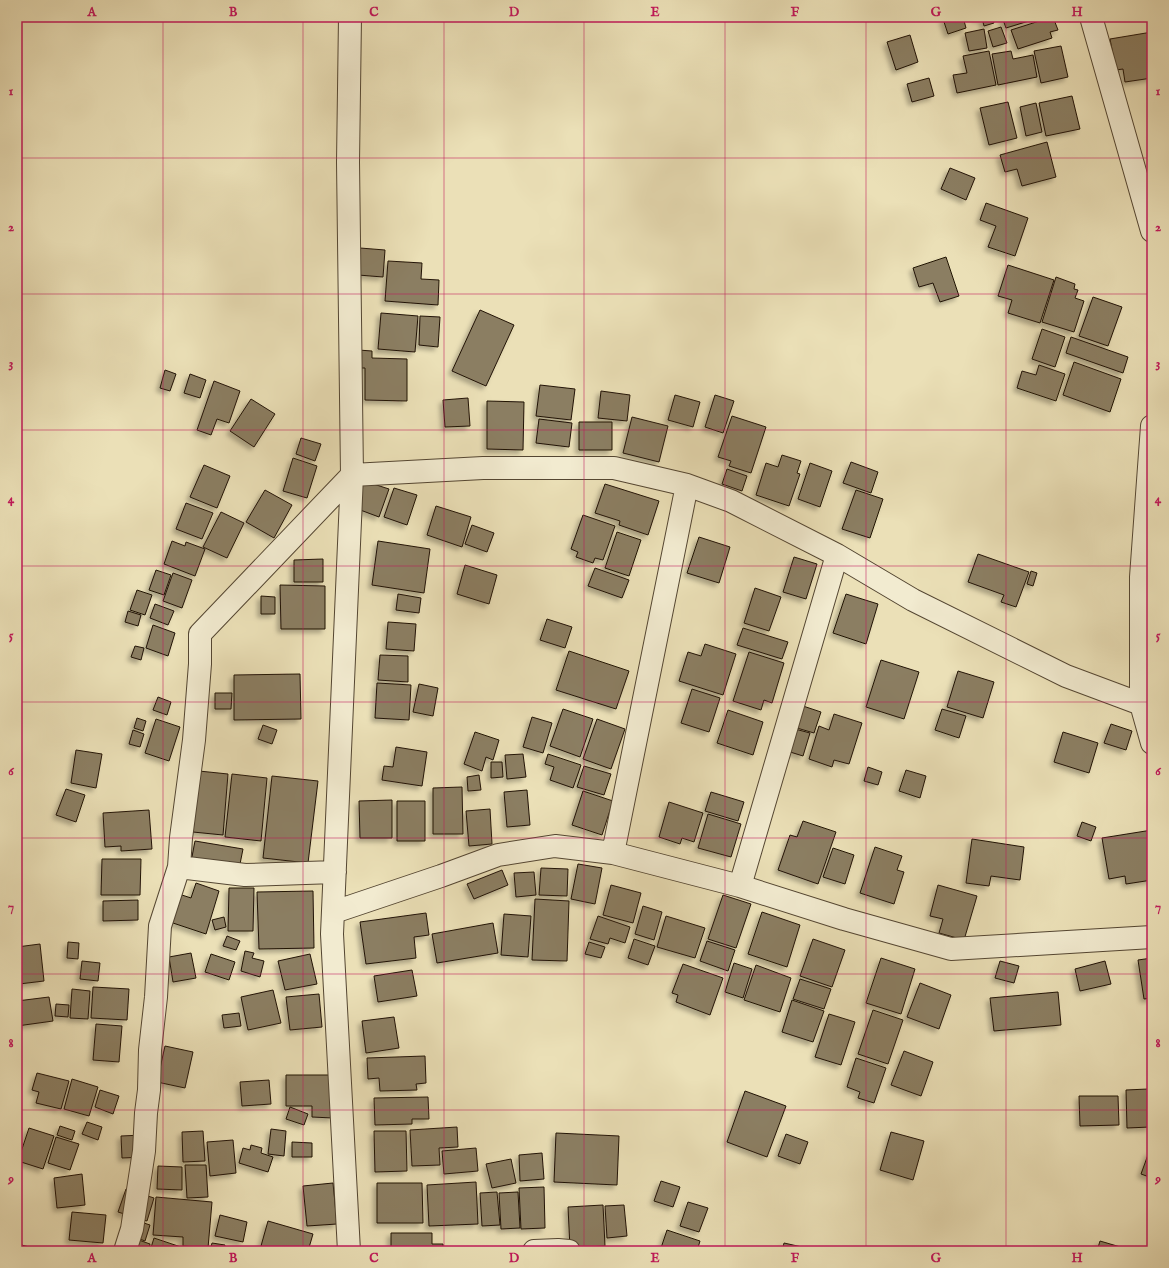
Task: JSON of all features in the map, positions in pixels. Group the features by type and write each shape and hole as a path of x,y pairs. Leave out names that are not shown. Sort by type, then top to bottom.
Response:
{"street":[{"path":"349,1251 332,934 352,476 348,162 350,17"},
{"path":"1091,17 1152,231"},
{"path":"1152,426 1142,578 1141,704 1152,743"},
{"path":"125,1251 132,1229 144,1151 160,926 179,867 181,838 194,740 200,664 200,634 352,476 483,468 614,468 687,485 731,501 837,555 913,600 1066,676 1141,704"},
{"path":"613,853 687,485"},
{"path":"740,886 837,555"},
{"path":"334,912 498,855 555,846 613,853 740,886 844,919 951,949 1152,937"},
{"path":"179,867 245,875 335,872"},
{"path":"534,1251 569,1251"}],"building":[{"path":"949,17 963,17 966,28 948,34 943,19"},
{"path":"976,17 992,17 994,23 984,26 982,18 976,19"},
{"path":"1002,17 1042,17 1006,28"},
{"path":"1053,17 1058,30 1050,32 1052,38 1018,49 1011,30"},
{"path":"1001,27 1007,43 993,47 988,31"},
{"path":"984,29 987,48 969,51 965,33"},
{"path":"1152,32 1152,78 1125,82 1123,69 1116,70 1110,39"},
{"path":"910,35 918,62 896,70 887,42"},
{"path":"1061,46 1068,77 1041,83 1034,51"},
{"path":"989,51 996,85 957,93 953,75 967,73 963,56"},
{"path":"1011,51 1013,59 1033,55 1037,77 998,85 992,54"},
{"path":"929,78 934,96 912,102 907,84"},
{"path":"1072,96 1080,129 1046,136 1039,103"},
{"path":"1008,102 1017,138 989,145 980,108"},
{"path":"1036,103 1042,132 1026,136 1020,107"},
{"path":"1047,142 1056,177 1022,186 1017,169 1005,172 1000,155"},
{"path":"950,168 975,178 966,200 941,189"},
{"path":"986,203 1028,218 1015,256 988,247 996,226 980,220"},
{"path":"360,248 385,250 383,277 358,275"},
{"path":"946,257 959,296 940,302 933,283 919,287 913,268"},
{"path":"388,261 422,263 421,279 439,280 438,305 385,301"},
{"path":"1008,265 1054,280 1040,323 1008,313 1012,300 998,296"},
{"path":"1056,277 1075,284 1074,289 1078,290 1075,298 1084,301 1074,332 1042,322"},
{"path":"1093,297 1122,307 1108,346 1079,336"},
{"path":"480,310 514,325 486,386 452,371"},
{"path":"381,313 418,316 415,352 378,349"},
{"path":"420,316 440,317 438,347 419,345"},
{"path":"1042,329 1065,337 1055,367 1032,359"},
{"path":"1071,337 1128,357 1123,373 1066,353"},
{"path":"358,350 372,351 372,358 407,359 407,401 365,400 365,368 358,368"},
{"path":"1074,362 1121,379 1110,412 1063,395"},
{"path":"1039,365 1065,374 1056,401 1017,388 1022,371 1036,375"},
{"path":"165,370 176,374 170,391 160,388"},
{"path":"190,374 206,380 200,398 184,393"},
{"path":"214,381 240,391 229,423 217,419 211,435 197,430"},
{"path":"540,385 575,389 571,420 536,416"},
{"path":"601,391 630,395 627,421 598,418"},
{"path":"675,395 700,402 693,427 668,420"},
{"path":"715,395 734,401 723,433 705,427"},
{"path":"468,398 470,426 445,427 443,400"},
{"path":"251,399 275,414 254,447 230,431"},
{"path":"487,401 524,402 523,450 487,449"},
{"path":"732,416 766,427 751,473 729,466 731,461 718,457"},
{"path":"632,417 668,426 659,462 623,453"},
{"path":"539,419 572,423 569,447 536,443"},
{"path":"579,422 612,422 612,450 579,450"},
{"path":"301,438 321,444 315,461 296,454"},
{"path":"782,455 801,461 797,473 800,474 789,506 756,495 766,463 778,467"},
{"path":"293,458 317,466 307,498 283,491"},
{"path":"851,462 878,472 871,493 843,483"},
{"path":"810,463 832,471 820,507 798,499"},
{"path":"204,465 230,476 217,508 190,497"},
{"path":"727,469 747,476 742,491 722,484"},
{"path":"364,481 389,489 379,517 355,508"},
{"path":"605,484 659,501 648,535 619,525 620,521 595,513"},
{"path":"394,488 417,495 407,525 384,517"},
{"path":"265,490 292,505 274,538 246,522"},
{"path":"856,490 883,499 870,538 842,529"},
{"path":"186,503 213,513 202,539 176,529"},
{"path":"436,506 471,517 462,547 427,535"},
{"path":"221,512 244,523 227,558 203,547"},
{"path":"583,515 615,526 603,560 595,558 593,563 576,557 578,552 571,549"},
{"path":"472,525 494,533 487,552 465,544"},
{"path":"617,532 641,540 629,576 605,568"},
{"path":"699,537 730,547 719,583 687,573"},
{"path":"172,541 185,546 186,542 205,549 195,576 164,564"},
{"path":"378,541 430,549 424,593 372,585"},
{"path":"978,554 1029,572 1016,607 1001,602 1004,595 968,582"},
{"path":"794,557 817,564 806,599 783,592"},
{"path":"323,559 323,582 294,582 294,560"},
{"path":"465,565 497,575 489,604 457,594"},
{"path":"595,568 629,580 622,598 588,586"},
{"path":"156,570 171,575 164,595 149,590"},
{"path":"1031,571 1037,573 1033,586 1027,584"},
{"path":"173,573 192,580 182,608 163,601"},
{"path":"280,585 325,586 325,629 281,629"},
{"path":"755,588 781,597 769,631 744,623"},
{"path":"137,590 152,595 145,615 130,610"},
{"path":"398,594 421,598 419,613 396,610"},
{"path":"846,594 878,604 866,644 833,633"},
{"path":"261,596 275,597 275,614 261,614"},
{"path":"155,604 174,611 168,625 150,618"},
{"path":"128,611 141,615 138,626 125,622"},
{"path":"547,619 572,627 565,648 540,640"},
{"path":"388,622 416,624 414,651 386,649"},
{"path":"153,625 175,633 168,656 146,648"},
{"path":"743,628 788,642 782,659 737,645"},
{"path":"705,644 736,654 723,695 679,681 688,652 701,656"},
{"path":"135,646 144,648 141,660 131,657"},
{"path":"569,651 629,671 616,709 556,690"},
{"path":"749,652 784,663 772,703 764,700 761,710 733,701"},
{"path":"380,655 408,656 408,682 378,680"},
{"path":"881,660 919,672 904,719 866,707"},
{"path":"958,671 994,682 983,718 947,707"},
{"path":"300,674 301,719 234,720 234,675"},
{"path":"377,683 411,685 409,720 375,718"},
{"path":"419,684 438,688 433,716 413,712"},
{"path":"692,689 720,698 709,732 681,723"},
{"path":"215,693 232,693 231,709 215,709"},
{"path":"158,697 171,702 167,715 153,710"},
{"path":"797,704 821,712 814,733 790,726"},
{"path":"563,709 593,719 580,757 550,746"},
{"path":"942,709 966,716 959,738 935,730"},
{"path":"728,710 763,722 753,755 717,743"},
{"path":"834,714 862,723 849,764 834,760 832,767 809,759 819,726 829,730"},
{"path":"532,717 552,723 543,753 523,747"},
{"path":"137,718 146,721 143,731 134,728"},
{"path":"156,719 180,727 169,761 145,753"},
{"path":"597,719 625,729 611,769 583,759"},
{"path":"1111,724 1132,731 1126,750 1104,743"},
{"path":"263,725 277,730 272,744 258,739"},
{"path":"795,729 810,733 803,756 787,751"},
{"path":"133,730 144,734 140,747 129,744"},
{"path":"475,732 499,740 493,760 486,757 482,771 464,764"},
{"path":"1063,732 1098,743 1089,773 1054,762"},
{"path":"396,747 427,752 422,786 382,780 384,766 393,767"},
{"path":"76,750 102,754 96,788 71,783"},
{"path":"523,754 526,777 507,779 505,755"},
{"path":"548,754 581,765 573,788 550,780 554,767 545,764"},
{"path":"491,762 502,762 503,777 491,778"},
{"path":"584,766 611,774 604,795 577,787"},
{"path":"868,767 882,772 878,785 864,781"},
{"path":"906,770 926,776 920,798 899,791"},
{"path":"199,771 228,774 223,835 193,832"},
{"path":"232,774 267,778 261,841 225,837"},
{"path":"479,775 481,790 468,791 467,777"},
{"path":"272,776 318,781 308,863 263,858"},
{"path":"462,787 463,834 433,834 433,788"},
{"path":"66,789 85,795 76,822 56,815"},
{"path":"527,790 530,825 507,827 504,792"},
{"path":"583,791 613,801 602,835 572,825"},
{"path":"711,792 744,802 738,821 705,811"},
{"path":"392,800 392,838 360,838 359,801"},
{"path":"397,801 425,801 425,841 397,841"},
{"path":"669,802 703,813 694,842 682,838 680,844 659,837"},
{"path":"490,809 492,844 469,846 466,811"},
{"path":"149,810 152,849 121,851 121,846 105,847 103,813"},
{"path":"708,814 741,824 731,857 698,848"},
{"path":"803,821 836,832 818,884 778,870 790,835 797,837"},
{"path":"1082,822 1096,827 1091,841 1077,836"},
{"path":"1152,830 1152,880 1126,884 1125,876 1109,879 1102,838"},
{"path":"972,839 1024,847 1020,880 991,876 989,886 966,883"},
{"path":"195,841 243,849 239,869 191,862"},
{"path":"875,847 902,856 897,870 904,872 894,904 860,893"},
{"path":"833,848 854,855 845,884 823,877"},
{"path":"102,859 141,859 140,895 101,895"},
{"path":"578,864 602,868 595,904 571,899"},
{"path":"541,868 568,869 567,896 539,895"},
{"path":"502,870 508,885 474,899 467,884"},
{"path":"534,872 536,895 516,897 514,873"},
{"path":"196,883 219,891 206,934 161,919 170,891 191,898"},
{"path":"611,885 641,893 633,923 603,915"},
{"path":"938,885 977,896 964,940 939,933 943,919 930,916"},
{"path":"229,888 254,888 253,931 228,931"},
{"path":"313,891 314,948 259,949 257,892"},
{"path":"723,895 751,904 736,948 708,939"},
{"path":"535,899 569,901 567,961 532,960"},
{"path":"138,900 138,920 103,921 103,901"},
{"path":"643,906 662,912 654,940 635,934"},
{"path":"762,912 800,925 787,967 748,954"},
{"path":"426,913 429,935 414,937 416,958 366,964 360,922"},
{"path":"504,914 531,916 528,957 501,955"},
{"path":"598,916 630,927 625,943 610,938 608,944 590,939"},
{"path":"666,916 705,928 695,958 657,947"},
{"path":"224,917 226,927 215,930 212,920"},
{"path":"493,923 498,953 437,963 432,934"},
{"path":"227,936 240,941 236,950 223,946"},
{"path":"634,939 655,946 648,965 628,958"},
{"path":"813,939 845,950 832,987 800,976"},
{"path":"707,941 735,950 728,971 700,961"},
{"path":"68,942 79,943 78,959 67,958"},
{"path":"589,942 605,947 601,958 585,954"},
{"path":"40,944 44,981 19,984 17,947"},
{"path":"245,951 254,953 252,958 264,961 260,977 241,971"},
{"path":"191,953 196,978 173,982 169,957"},
{"path":"211,954 235,962 229,980 205,972"},
{"path":"310,954 317,984 285,990 278,961"},
{"path":"881,958 915,969 901,1014 866,1003"},
{"path":"1152,958 1152,998 1144,999 1138,960"},
{"path":"82,961 100,963 98,981 80,979"},
{"path":"1000,961 1019,966 1014,983 995,978"},
{"path":"1105,961 1111,984 1080,991 1075,969"},
{"path":"734,963 752,969 743,998 725,992"},
{"path":"683,964 723,978 710,1015 676,1002 678,995 672,993"},
{"path":"756,965 791,978 780,1012 744,1000"},
{"path":"412,970 417,996 378,1002 374,976"},
{"path":"800,979 831,989 824,1009 793,999"},
{"path":"920,983 951,995 939,1029 907,1017"},
{"path":"93,987 129,989 127,1020 91,1018"},
{"path":"72,989 90,991 88,1019 70,1018"},
{"path":"273,990 281,1023 248,1030 241,997"},
{"path":"1058,992 1061,1025 994,1031 990,998"},
{"path":"319,994 322,1027 290,1030 286,997"},
{"path":"49,997 53,1021 17,1026 17,1001"},
{"path":"792,1000 824,1011 813,1042 782,1032"},
{"path":"56,1004 69,1005 68,1017 55,1016"},
{"path":"873,1010 903,1020 888,1064 858,1054"},
{"path":"239,1013 241,1026 224,1028 222,1015"},
{"path":"829,1014 855,1022 841,1065 815,1057"},
{"path":"394,1017 399,1048 366,1053 362,1021"},
{"path":"96,1024 122,1026 119,1062 93,1060"},
{"path":"165,1046 193,1052 185,1088 157,1082"},
{"path":"904,1051 933,1062 921,1096 891,1085"},
{"path":"425,1056 426,1083 416,1084 417,1090 380,1091 379,1078 368,1079 367,1058"},
{"path":"856,1058 886,1068 874,1103 858,1098 860,1092 847,1087"},
{"path":"37,1073 69,1081 61,1109 36,1103 39,1092 32,1090"},
{"path":"286,1075 333,1075 333,1118 312,1117 312,1106 286,1106"},
{"path":"72,1079 98,1087 89,1116 64,1109"},
{"path":"269,1080 271,1104 242,1106 240,1082"},
{"path":"1148,1089 1150,1127 1127,1128 1126,1090"},
{"path":"100,1090 119,1096 113,1114 95,1107"},
{"path":"745,1091 786,1106 767,1157 727,1142"},
{"path":"1079,1096 1118,1096 1119,1125 1080,1126"},
{"path":"428,1097 429,1119 412,1119 412,1124 375,1125 374,1098"},
{"path":"290,1107 308,1114 304,1125 286,1119"},
{"path":"87,1122 102,1127 98,1140 82,1134"},
{"path":"60,1126 75,1131 72,1140 57,1135"},
{"path":"457,1127 458,1147 439,1148 440,1165 412,1166 410,1130"},
{"path":"29,1128 54,1136 43,1169 18,1161"},
{"path":"271,1129 286,1131 284,1156 268,1154"},
{"path":"203,1131 205,1161 183,1162 182,1132"},
{"path":"374,1131 406,1131 407,1171 375,1172"},
{"path":"891,1132 924,1141 913,1180 880,1170"},
{"path":"556,1133 619,1136 617,1185 554,1182"},
{"path":"786,1134 808,1142 800,1164 778,1156"},
{"path":"143,1135 144,1157 122,1158 121,1136"},
{"path":"56,1137 79,1144 70,1170 48,1163"},
{"path":"233,1140 236,1173 210,1176 207,1142"},
{"path":"292,1142 312,1143 312,1157 292,1157"},
{"path":"251,1145 262,1148 261,1153 273,1157 268,1172 239,1163 243,1148 250,1150"},
{"path":"476,1148 478,1171 444,1174 442,1151"},
{"path":"1149,1152 1152,1153 1152,1178 1141,1174"},
{"path":"542,1153 544,1179 520,1181 519,1155"},
{"path":"511,1159 516,1183 492,1188 486,1164"},
{"path":"185,1165 206,1165 208,1197 187,1198"},
{"path":"158,1166 182,1167 182,1190 157,1189"},
{"path":"82,1174 85,1205 57,1208 54,1178"},
{"path":"661,1181 680,1187 673,1207 654,1201"},
{"path":"476,1182 478,1224 429,1226 427,1185"},
{"path":"333,1183 337,1224 307,1226 303,1186"},
{"path":"377,1183 422,1183 423,1223 377,1223"},
{"path":"544,1187 545,1228 521,1229 519,1188"},
{"path":"126,1189 154,1198 147,1221 118,1212"},
{"path":"497,1192 500,1225 482,1226 480,1193"},
{"path":"518,1192 520,1228 501,1229 499,1193"},
{"path":"156,1197 212,1202 208,1248 183,1246 183,1237 153,1235"},
{"path":"688,1202 708,1208 699,1232 680,1226"},
{"path":"603,1205 605,1246 570,1248 568,1207"},
{"path":"624,1205 627,1236 607,1238 605,1206"},
{"path":"72,1212 106,1215 103,1243 69,1240"},
{"path":"220,1215 247,1222 243,1242 215,1236"},
{"path":"129,1218 150,1225 145,1241 124,1233"},
{"path":"268,1221 313,1234 308,1251 277,1251 261,1246"},
{"path":"667,1230 700,1241 697,1251 660,1251"},
{"path":"391,1233 432,1233 432,1244 443,1244 443,1251 391,1251"},
{"path":"154,1238 187,1249 186,1251 150,1251"},
{"path":"136,1239 150,1244 148,1251 133,1251"},
{"path":"1100,1241 1134,1251 1097,1251"},
{"path":"212,1243 225,1245 224,1251 210,1251"},
{"path":"784,1243 802,1247 802,1251 782,1251"},
{"path":"18,1244 44,1251 17,1251"}]}
